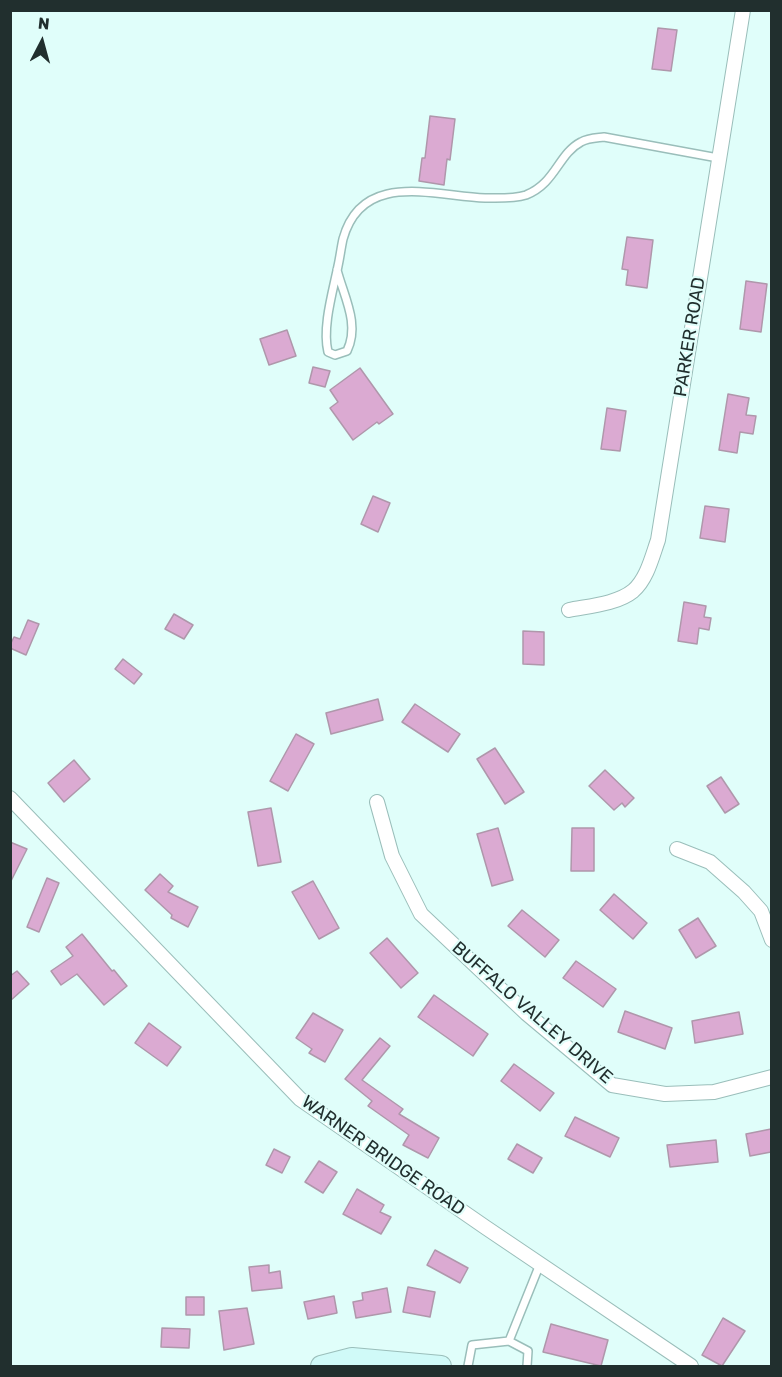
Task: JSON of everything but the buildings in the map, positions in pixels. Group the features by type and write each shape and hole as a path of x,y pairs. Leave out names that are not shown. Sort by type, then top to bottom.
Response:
{"street":[{"name":"PARKER ROAD","path":"569,610 615,600 633,591 646,574 658,540 743,10"},
{"name":"WARNER BRIDGE ROAD","path":"10,798 300,1099 691,1366"},
{"name":"BUFFALO VALLEY DRIVE","path":"377,802 392,856 422,914 526,1013 612,1085 665,1094 714,1092 771,1077"},
{"path":"677,849 710,862 744,892 761,911 771,940"},
{"path":"321,1366 352,1358 441,1366"}],"lane":[{"path":"337,270 351,316 353,335 347,351 335,355 328,352 325,339 337,270 344,237 361,207 374,197 389,192 406,191 503,198 524,196 548,181 579,143 604,137 718,158"},
{"path":"509,1341 540,1264"},
{"path":"468,1366 472,1345 509,1341 528,1352 527,1366"}]}
